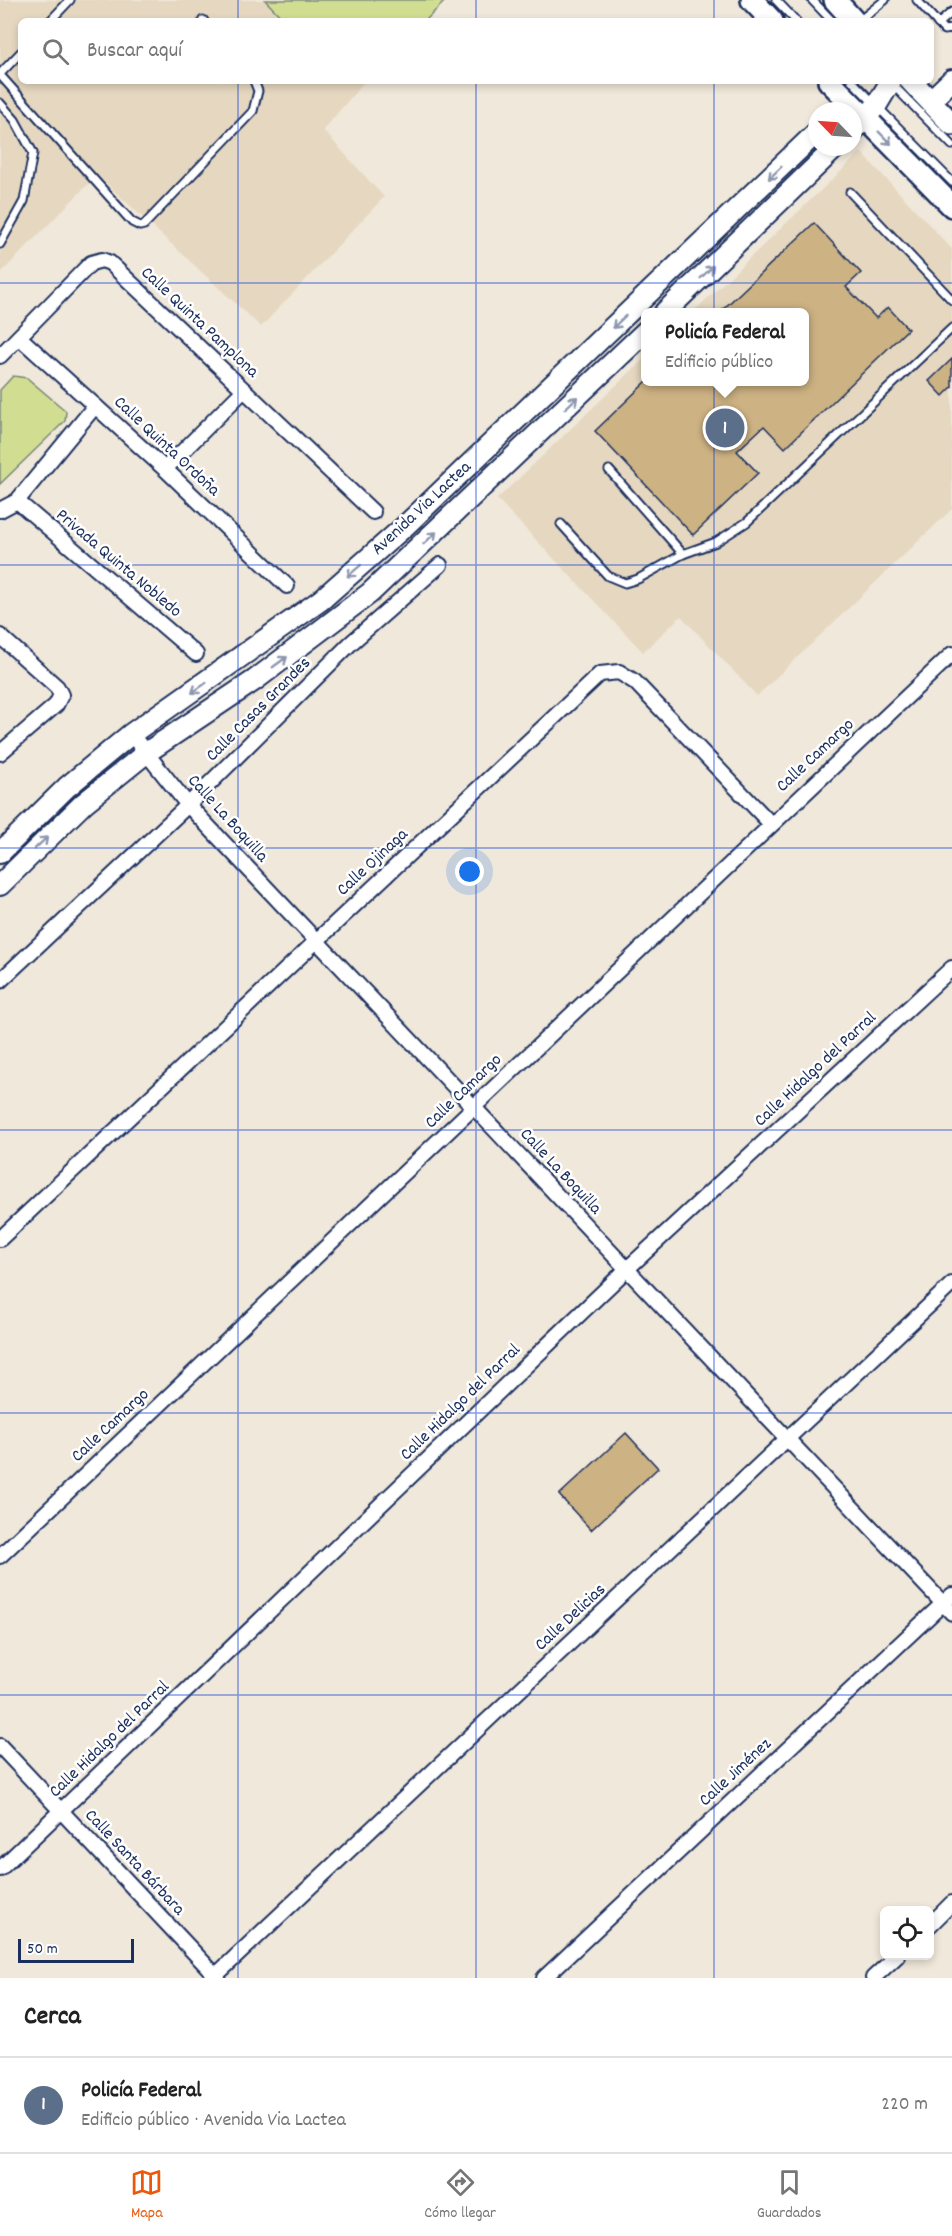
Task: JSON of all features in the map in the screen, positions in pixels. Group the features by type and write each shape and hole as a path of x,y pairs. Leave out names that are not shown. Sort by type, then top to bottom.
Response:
{"main road":[{"path":"752,0 769,18"},
{"path":"835,0 853,18"},
{"path":"930,101 952,80"},
{"path":"832,84 952,206"},
{"path":"865,119 894,84"},
{"path":"901,84 930,101 952,124"},
{"name":"Avenida Via Lactea","path":"0,853 67,787 131,734 255,649 330,592 414,518 808,141"},
{"path":"669,308 827,156"},
{"name":"Avenida Via Lactea","path":"0,885 84,803 146,753 255,680 370,593 641,335"}],"street":[{"name":"Calle Quinta Pamplona","path":"0,357 91,263 102,260 110,263 373,512"},
{"name":"Calle Quinta Ordoña","path":"19,337 165,469 287,586"},
{"path":"165,469 244,390"},
{"path":"0,510 17,501 95,406"},
{"name":"Privada Quinta Nobledo","path":"17,501 196,654"},
{"name":"Calle Casas Grandes","path":"0,981 188,805 351,643 440,565"},
{"path":"0,636 57,687 61,695 56,705 0,753"},
{"name":"Calle Camargo","path":"0,1556 952,654"},
{"name":"Calle Ojinaga","path":"0,1239 600,674 619,672 635,682 770,824"},
{"name":"Calle La Boquilla","path":"131,734 188,805 788,1439 949,1604"},
{"name":"Calle Hidalgo del Parral","path":"0,1869 627,1269 952,968"},
{"name":"Calle Delicias","path":"216,1977 952,1284"},
{"name":"Calle Jiménez","path":"544,1978 949,1604"},
{"name":"Calle Santa Bárbara","path":"0,1746 216,1977"},
{"path":"934,1921 952,1904"},
{"path":"873,1978 893,1960"}],"lane":[{"path":"53,18 70,0"},
{"path":"776,0 793,18"},
{"path":"812,0 829,18"},
{"path":"860,18 885,0"},
{"path":"917,0 934,18"},
{"path":"939,24 952,12"},
{"path":"934,19 944,30 952,29"},
{"path":"18,55 0,75 132,222 140,226 144,225 253,111 258,91 255,84"},
{"path":"899,84 952,145"},
{"path":"0,103 15,120 33,153 24,201 0,244"},
{"path":"865,119 952,182"},
{"path":"850,192 952,300"},
{"path":"561,524 616,581 625,583 638,579 683,554 716,542 747,522 952,327"},
{"path":"609,470 683,554"}],"shaded area":[{"path":"0,0 446,0 428,18 18,18 18,84 362,84 323,130 384,197 261,327 97,175 0,274"},
{"path":"862,153 952,249 952,509 757,696 681,616 643,652 497,499 641,362 641,386 809,386 809,308 697,308 857,156 862,156"}],"green space":[{"path":"265,0 446,0 428,18 282,18"},
{"path":"13,376 27,378 66,411 65,421 0,484 0,390"}],"building":[{"path":"814,223 861,273 846,287 876,318 888,307 908,329 785,448 764,426 737,451 758,473 693,535 595,431 642,386 809,386 809,308 724,308"},
{"path":"952,359 952,387 943,396 929,381"},
{"path":"626,1433 658,1468 591,1530 559,1495"}],"place":[{"name":"Policía Federal","path":"725,428"}]}
